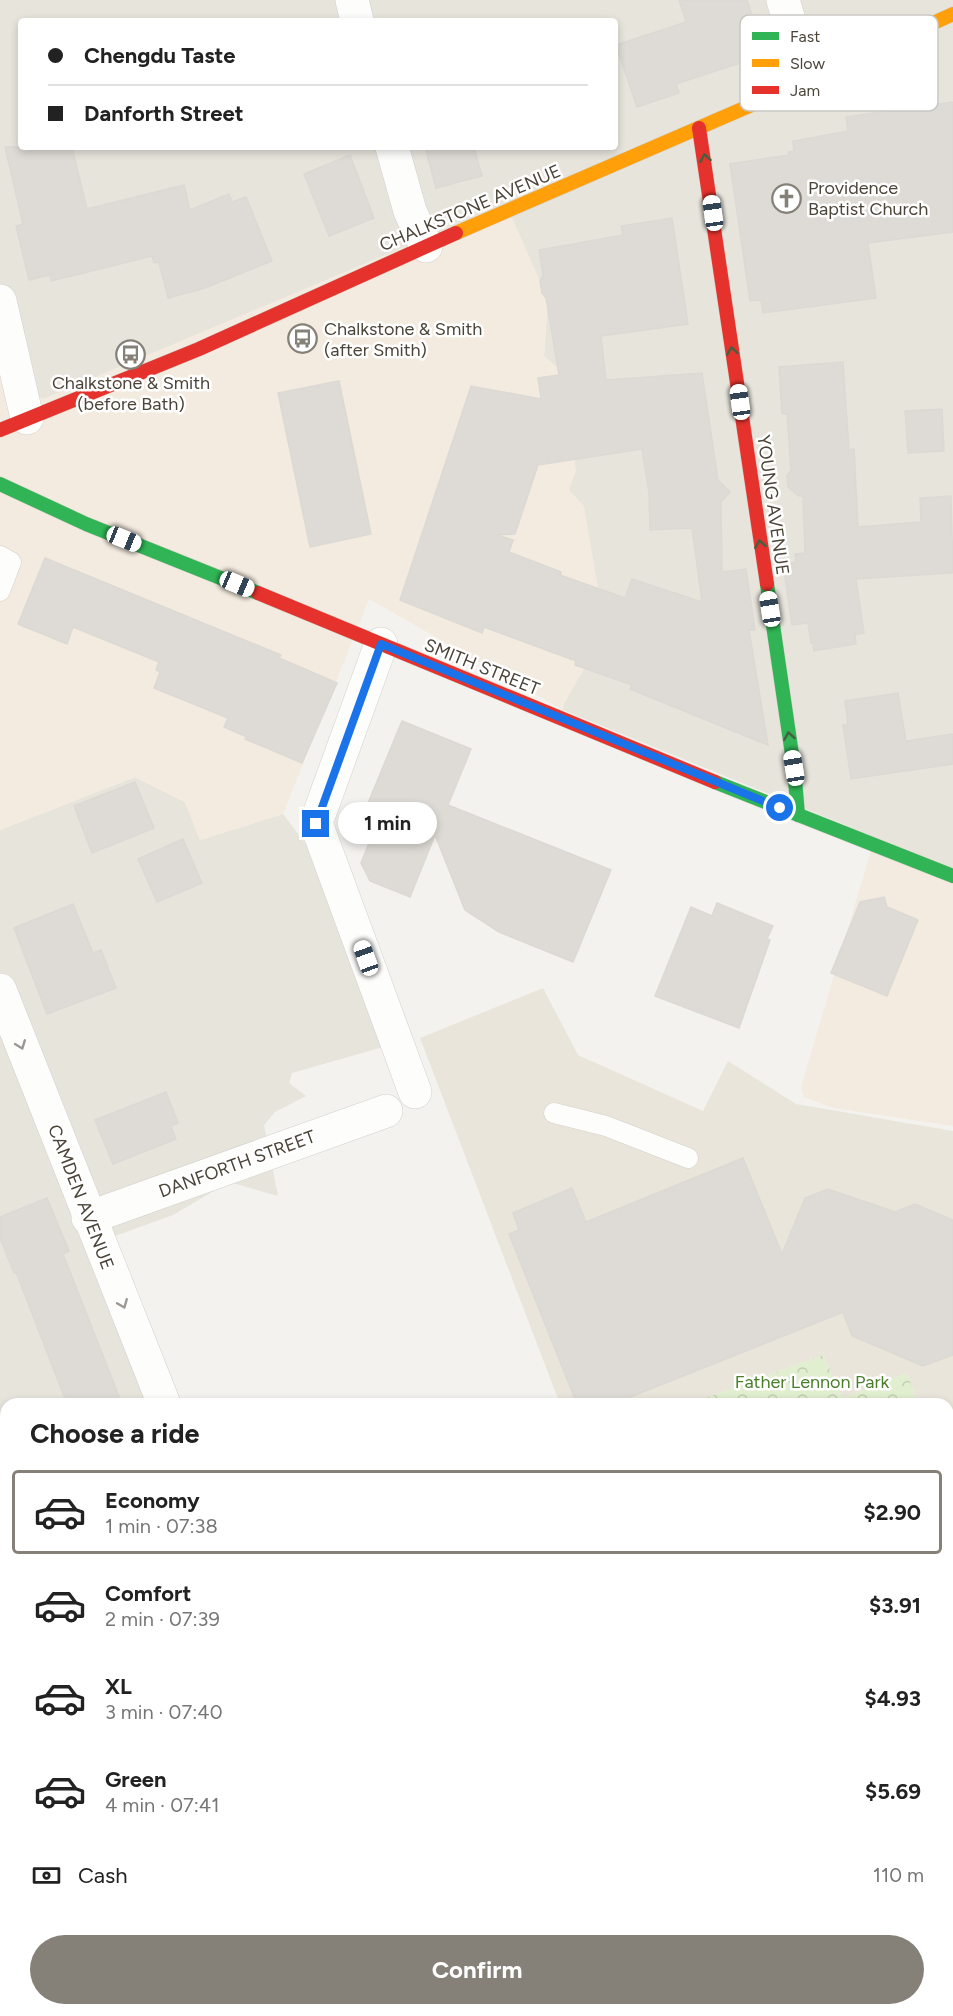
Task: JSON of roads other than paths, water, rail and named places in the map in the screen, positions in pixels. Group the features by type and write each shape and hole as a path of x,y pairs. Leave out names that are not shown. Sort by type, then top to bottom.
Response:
{"main road":[{"name":"CHALKSTONE AVENUE","path":"938,21 953,14"},
{"name":"CHALKSTONE AVENUE","path":"14,424 199,349 426,246 740,110"},
{"name":"YOUNG AVENUE","path":"699,128 794,768 798,815"},
{"name":"SMITH STREET","path":"0,484 86,524 953,876"}],"street":[{"path":"352,0 356,18"},
{"path":"783,0 787,15"},
{"path":"393,150 410,211 426,246"},
{"path":"0,301 14,424"},
{"path":"381,644 316,824 415,1092"},
{"name":"CAMDEN AVENUE","path":"0,990 88,1218 162,1398"},
{"name":"DANFORTH STREET","path":"88,1218 386,1111"}],"lane":[{"path":"0,556 11,562 0,591"},
{"path":"554,1113 606,1126 688,1158"}],"place":[{"name":"Providence Baptist Church","path":"787,198"},
{"name":"Chalkstone & Smith (after Smith)","path":"303,339"},
{"name":"Chalkstone & Smith (before Bath)","path":"131,354"}],"park label":[{"name":"Father Lennon Park","path":"812,1382"}]}
